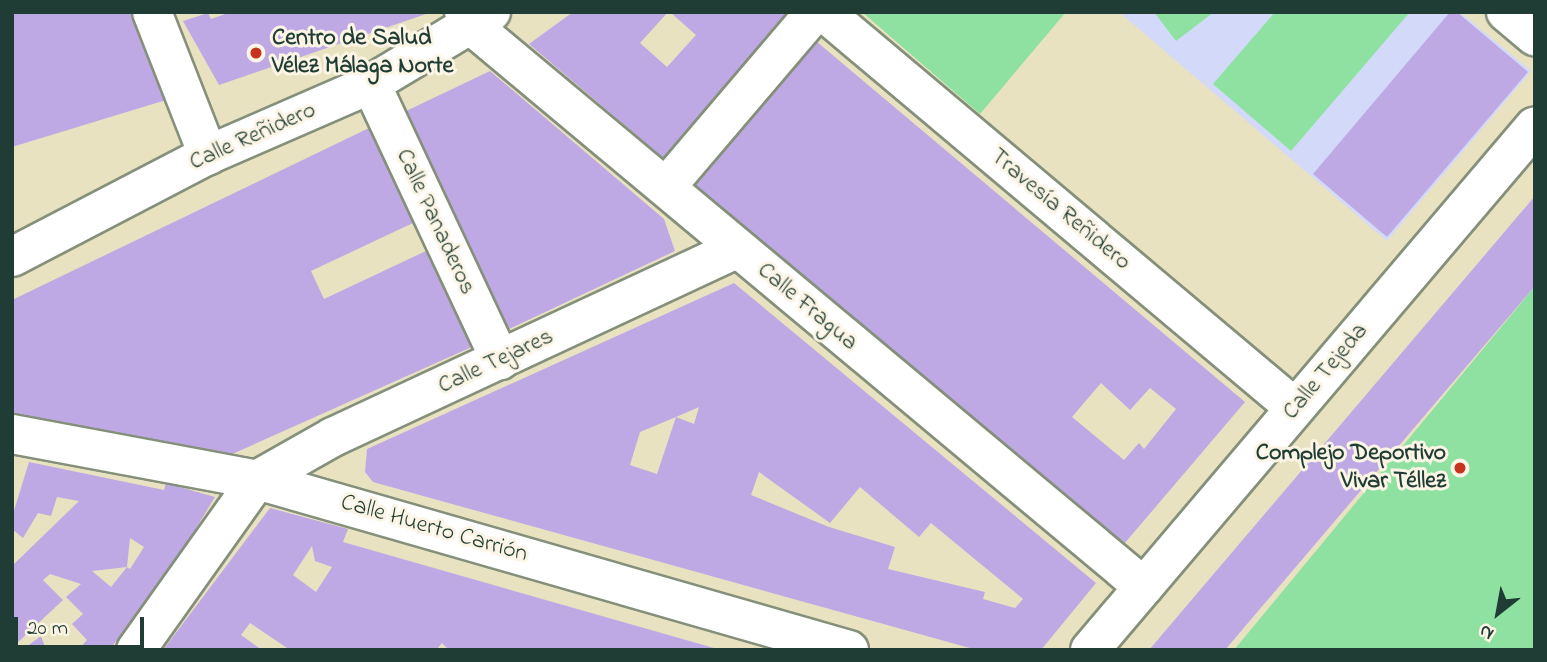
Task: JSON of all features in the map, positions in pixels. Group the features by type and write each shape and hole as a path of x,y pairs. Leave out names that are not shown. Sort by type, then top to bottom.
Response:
{"street":[{"path":"152,12 208,155"},
{"path":"666,187 814,12"},
{"name":"Travesía Reñidero","path":"824,12 1295,408"},
{"path":"1506,12 1535,36"},
{"name":"Calle Reñidero","path":"12,257 208,155 371,84 476,17"},
{"name":"Calle Fragua","path":"476,17 737,249 1144,587"},
{"name":"Calle Panaderos","path":"371,84 500,360"},
{"name":"Calle Tejeda","path":"1090,650 1535,126"},
{"name":"Calle Tejares","path":"257,480 333,437 737,249"},
{"name":"Calle Huerto Carrión","path":"12,435 257,480 849,650"},
{"path":"136,650 257,480"}],"shaded area":[{"path":"1119,12 1460,12 1531,71 1387,241"}],"green space":[{"path":"862,12 1066,12 980,114"},
{"path":"1154,12 1214,12 1176,41"},
{"path":"1275,12 1410,12 1291,151 1213,84"},
{"name":"Complejo Deportivo Vivar Téllez","path":"1535,286 1535,650 1234,650"}],"building":[{"path":"12,12 130,12 166,100 12,147"},
{"name":"Centro de Salud Vélez Málaga Norte","path":"231,12 429,13 219,85 183,21 208,13 211,19"},
{"path":"573,12 668,12 640,43 667,67 696,35 670,12 783,12 789,17 668,162 529,44"},
{"path":"1450,12 1457,12 1528,72 1387,237 1313,174"},
{"path":"817,42 1245,402 1124,544 692,186","holes":["1101,383 1130,410 1150,388 1176,409 1144,449 1139,443 1124,460 1072,417"]},
{"path":"490,71 664,219 675,251 505,331 402,113"},
{"path":"369,128 415,222 311,271 324,299 428,250 474,346 228,456 12,413 12,300"},
{"path":"1535,196 1535,286 1225,650 1149,650"},
{"path":"734,283 1096,583 1041,650 977,650 373,482 365,472 367,449","holes":["699,407 694,424 676,417","676,417 657,474 630,465 640,432","759,472 830,523 860,487 919,537 931,523 1023,599 1015,608 983,599 985,592 888,569 895,547 829,527 751,495"]},
{"path":"29,462 164,490 166,483 215,497 159,589 109,650 78,650 87,640 72,624 83,614 66,597 81,584 50,574 43,580 63,600 15,645 17,650 12,650 12,566 79,501 57,497 51,516 38,513 23,538 12,529 12,517","holes":["130,538 144,547 130,569 127,567","127,567 111,587 92,571"]},
{"path":"270,508 348,529 343,542 721,650 449,650 442,643 436,650 290,650 250,623 241,635 262,650 163,650","holes":["312,546 315,561 332,567 316,592 293,575"]},
{"path":"41,636 46,650 22,650"}],"place":[{"name":"Centro de Salud Vélez Málaga Norte","path":"256,53"},
{"name":"Complejo Deportivo Vivar Téllez","path":"1460,468"}]}
